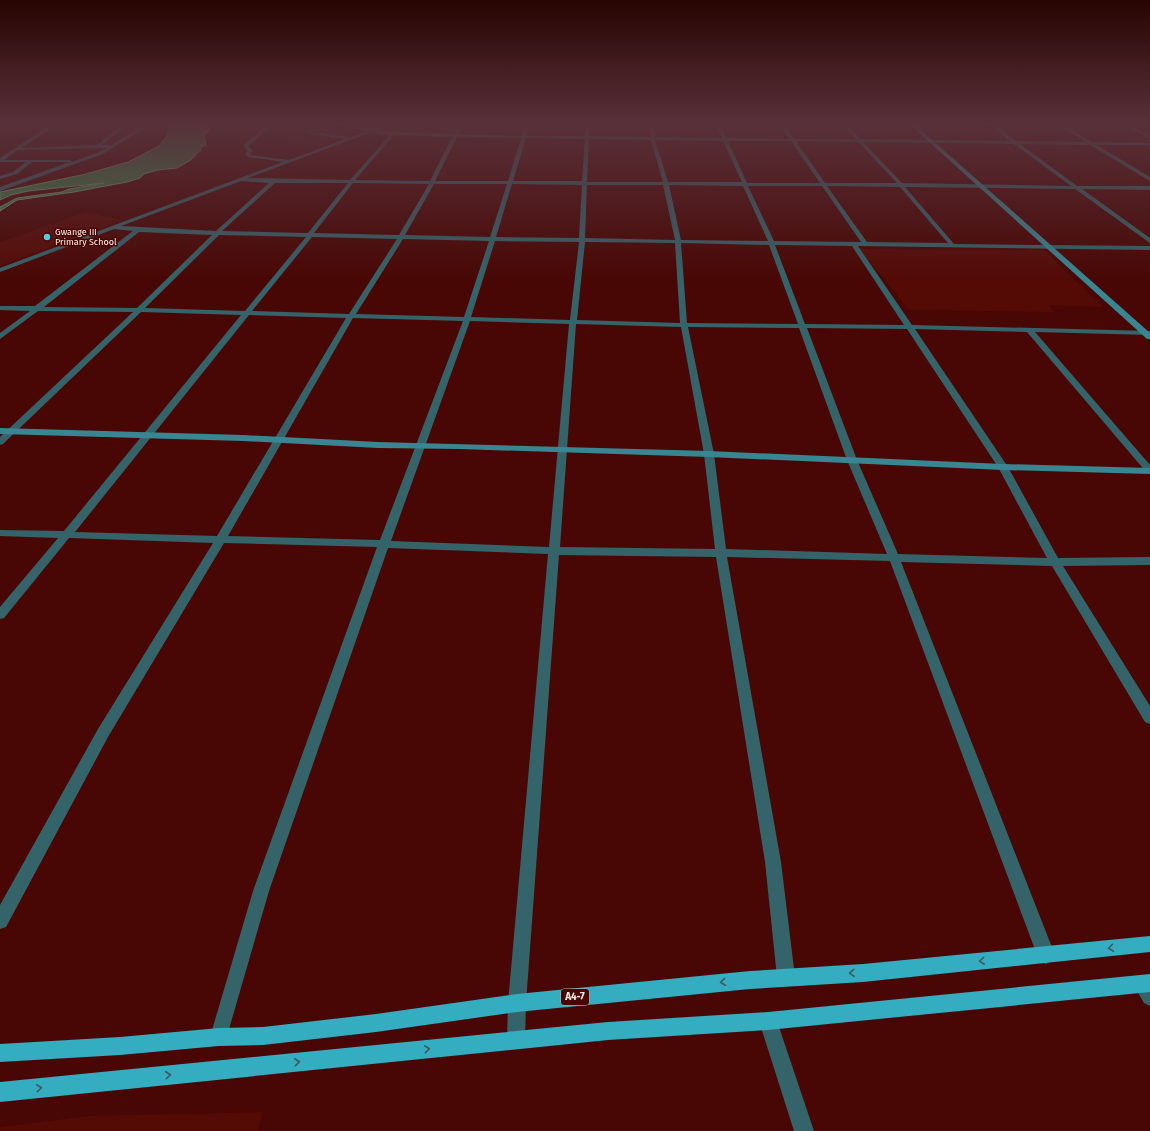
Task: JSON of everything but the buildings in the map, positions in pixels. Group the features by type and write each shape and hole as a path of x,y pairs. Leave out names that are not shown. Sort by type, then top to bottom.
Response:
{"highway":[{"name":"A4-7","path":"0,1053 120,1046 219,1037 263,1036 517,1003 786,977 863,973 1150,944"},
{"path":"0,1092 608,1031 768,1021 1147,988"}],"main road":[{"path":"970,175 1149,335"},
{"path":"0,431 279,439 378,445 709,454 1003,467 1150,471"}],"street":[{"path":"0,178 10,175"},
{"path":"0,189 40,175"},
{"path":"0,270 252,175"},
{"path":"0,615 150,435 246,313 311,235 358,175"},
{"path":"0,921 103,733 220,540 350,317 401,237 436,175"},
{"path":"219,1037 261,891 384,544 467,319 513,175"},
{"path":"516,1040 517,1003 564,450 573,322 582,240 585,175"},
{"path":"663,175 678,241 684,325 709,454 721,553 773,862 786,977"},
{"path":"741,175 770,242 804,327 852,460 894,558 1046,955"},
{"path":"817,175 865,244"},
{"path":"891,175 954,246"},
{"path":"1059,175 1150,241"},
{"path":"241,179 352,182 824,184 1150,188"},
{"path":"0,442 139,310 217,233 274,181"},
{"path":"112,227 138,230 217,233 492,239 1150,248"},
{"path":"0,337 138,230"},
{"path":"854,244 911,327 1003,467 1055,562 1150,718"},
{"path":"0,308 139,310 684,325 911,327 1149,335"},
{"path":"1029,330 1150,471"},
{"path":"0,533 384,544 555,551 721,553 1055,562 1150,561"},
{"path":"768,1021 804,1131"}],"shaded area":[{"path":"82,175 143,175 140,178 127,182 74,192 17,200 0,211 0,207 17,198 62,192 69,189 104,183 28,191 11,195 0,200 0,192"},
{"name":"Gwange III Primary School","path":"86,212 122,220 0,266 0,242"},
{"path":"860,249 1044,250 1103,307 1049,305 1054,312 909,310"},
{"path":"262,1112 258,1131 0,1131 0,1127 90,1116"}],"place":[{"name":"Gwange III Primary School","path":"47,237"}]}
